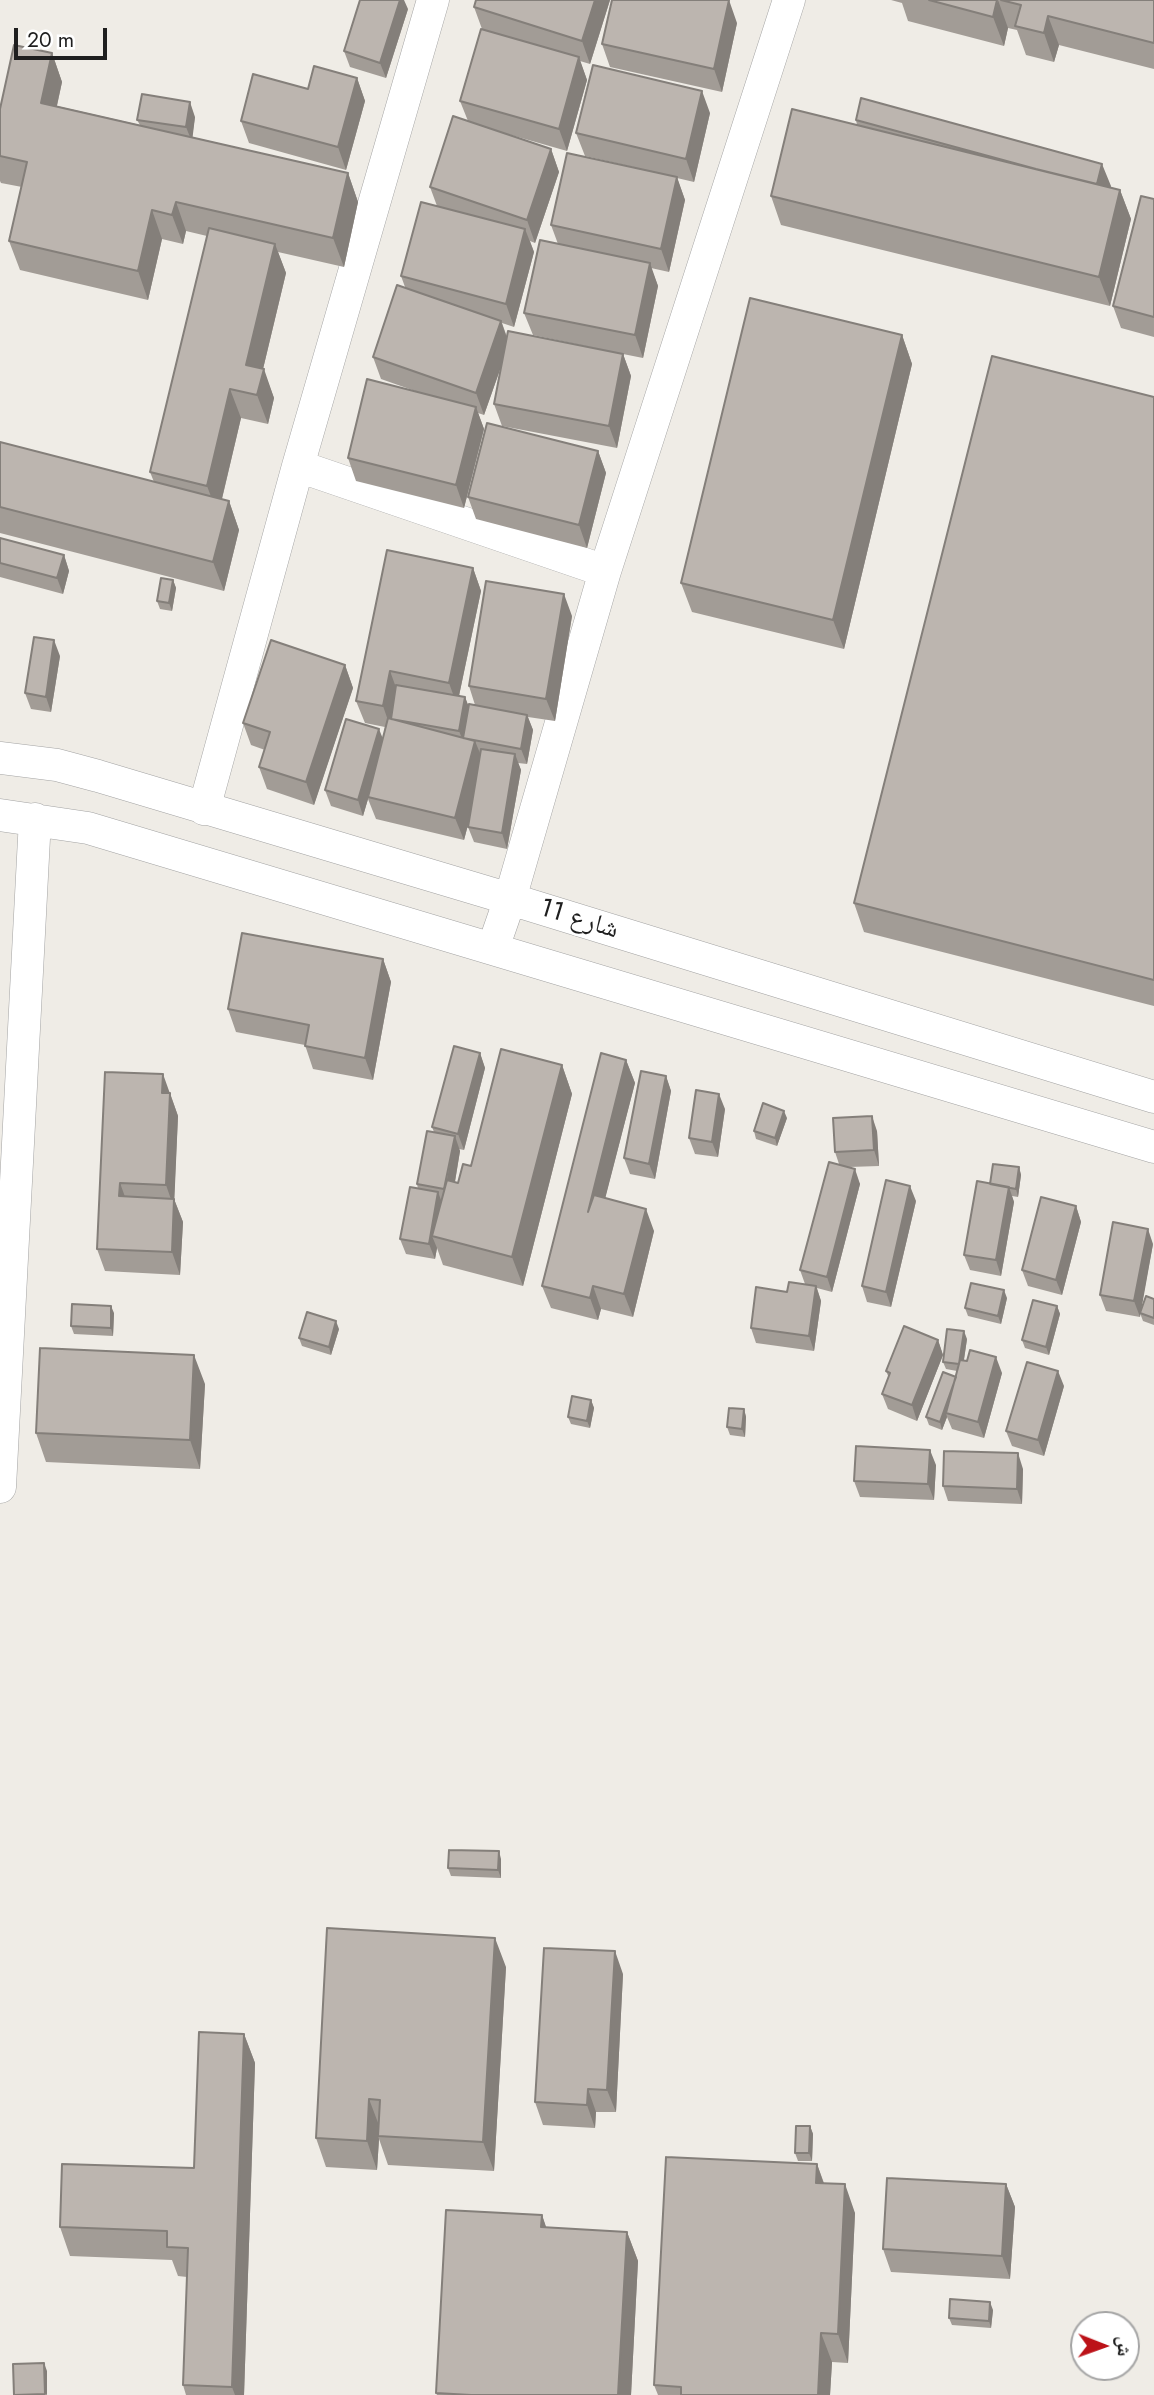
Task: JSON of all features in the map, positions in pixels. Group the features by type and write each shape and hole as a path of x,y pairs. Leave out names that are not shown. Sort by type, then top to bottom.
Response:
{"street":[{"path":"204,808 298,466 433,0"},
{"path":"493,948 605,571 789,0"},
{"path":"298,466 605,571"},
{"name":"شارع 11","path":"0,758 57,765 204,808 510,898 1154,1097"},
{"name":"شارع 11","path":"0,815 35,818 88,828 1154,1147"},
{"path":"0,1487 35,818"}],"building":[{"path":"360,0 400,0 380,63 344,51"},
{"path":"476,0 595,0 582,41 474,7"},
{"path":"612,0 729,0 714,69 602,44"},
{"path":"929,0 997,0 993,17"},
{"path":"1001,0 1154,0 1154,43 1048,16 1044,33 1015,26 1021,5"},
{"path":"481,29 579,57 559,129 460,101"},
{"path":"14,45 52,53 41,103 348,173 333,238 176,202 172,215 152,210 138,271 9,241 27,162 0,156 0,109"},
{"path":"593,65 702,91 686,159 576,133"},
{"path":"314,66 357,78 338,147 241,121 253,74 308,89"},
{"path":"142,94 190,102 186,127 137,120"},
{"path":"861,98 1102,164 1097,184 856,120"},
{"path":"792,109 1120,190 1099,277 771,196"},
{"path":"453,116 551,149 527,220 430,187"},
{"path":"567,153 677,177 661,249 551,225"},
{"path":"1141,196 1154,199 1154,317 1113,306"},
{"path":"421,202 525,229 506,304 401,276"},
{"path":"209,228 275,244 246,365 264,369 257,395 230,389 207,486 150,472"},
{"path":"540,240 650,263 635,335 524,313"},
{"path":"397,285 501,321 476,393 373,357"},
{"path":"750,298 902,335 833,620 681,583"},
{"path":"508,331 623,354 609,426 494,404"},
{"path":"992,356 1154,397 1154,980 854,903"},
{"path":"367,379 476,407 456,485 348,458"},
{"path":"487,423 598,451 579,525 468,497"},
{"path":"0,442 229,501 213,562 0,507"},
{"path":"0,538 64,555 57,578 0,563"},
{"path":"387,550 473,568 449,683 390,671 383,706 356,701"},
{"path":"161,578 173,580 169,603 157,601"},
{"path":"486,581 564,594 546,699 469,686"},
{"path":"34,637 54,640 46,697 25,693"},
{"path":"271,640 345,665 306,782 259,767 270,732 243,723"},
{"path":"396,685 465,697 459,731 391,719"},
{"path":"469,704 527,715 521,749 463,738"},
{"path":"388,718 475,741 455,818 368,797"},
{"path":"346,719 379,729 358,800 325,790"},
{"path":"481,749 515,754 502,833 468,827"},
{"path":"242,933 383,959 365,1058 305,1046 309,1025 228,1009"},
{"path":"454,1046 480,1053 458,1134 432,1127"},
{"path":"501,1049 562,1065 512,1257 432,1236 447,1180 458,1183 463,1164 471,1166"},
{"path":"601,1053 626,1060 588,1212 594,1195 646,1209 624,1294 593,1286 590,1298 542,1286"},
{"path":"641,1071 666,1076 649,1164 624,1158"},
{"path":"105,1072 163,1074 162,1093 170,1093 166,1185 120,1183 119,1196 174,1199 172,1252 97,1249"},
{"path":"696,1090 719,1094 712,1142 689,1138"},
{"path":"763,1103 784,1111 775,1138 754,1131"},
{"path":"872,1116 874,1150 835,1152 833,1118"},
{"path":"427,1131 455,1136 444,1189 417,1184"},
{"path":"829,1162 855,1169 827,1277 800,1270"},
{"path":"993,1164 1019,1167 1016,1189 990,1184"},
{"path":"886,1180 910,1186 886,1292 862,1286"},
{"path":"977,1181 1009,1187 996,1260 964,1255"},
{"path":"410,1187 438,1192 429,1244 400,1239"},
{"path":"1041,1197 1076,1206 1056,1280 1022,1270"},
{"path":"1113,1222 1148,1229 1134,1301 1100,1295"},
{"path":"789,1282 816,1286 809,1336 751,1328 756,1287 787,1292"},
{"path":"971,1283 1004,1290 998,1316 965,1308"},
{"path":"1146,1296 1154,1299 1154,1318 1140,1313"},
{"path":"1033,1300 1057,1306 1046,1347 1022,1340"},
{"path":"72,1304 111,1306 111,1328 71,1326"},
{"path":"307,1312 336,1321 329,1347 299,1338"},
{"path":"904,1326 938,1340 912,1405 882,1394 890,1373 886,1371"},
{"path":"947,1329 964,1331 959,1364 943,1362"},
{"path":"40,1348 194,1355 190,1440 36,1433"},
{"path":"970,1350 996,1357 978,1422 946,1413 960,1360 967,1361"},
{"path":"1027,1362 1058,1371 1038,1440 1006,1431"},
{"path":"943,1372 956,1377 940,1422 926,1417"},
{"path":"572,1396 591,1400 587,1421 568,1417"},
{"path":"729,1408 744,1409 742,1429 727,1427"},
{"path":"856,1446 930,1450 928,1484 854,1481"},
{"path":"944,1451 1018,1453 1017,1489 943,1486"},
{"path":"449,1850 499,1851 498,1870 448,1868"},
{"path":"327,1928 495,1938 483,2142 378,2136 380,2100 369,2099 367,2141 316,2138"},
{"path":"544,1948 615,1951 607,2090 588,2089 587,2105 535,2102"},
{"path":"199,2032 244,2034 232,2387 183,2385 188,2248 167,2247 167,2231 60,2227 62,2164 194,2168"},
{"path":"796,2126 810,2126 809,2153 795,2153"},
{"path":"666,2157 817,2164 816,2183 845,2184 838,2334 821,2333 818,2395 681,2395 681,2387 654,2385"},
{"path":"887,2178 1006,2184 1002,2256 883,2249"},
{"path":"446,2210 542,2215 541,2227 627,2232 618,2395 436,2393"},
{"path":"950,2299 990,2302 989,2321 949,2318"},
{"path":"44,2363 45,2394 14,2395 13,2364"}]}
